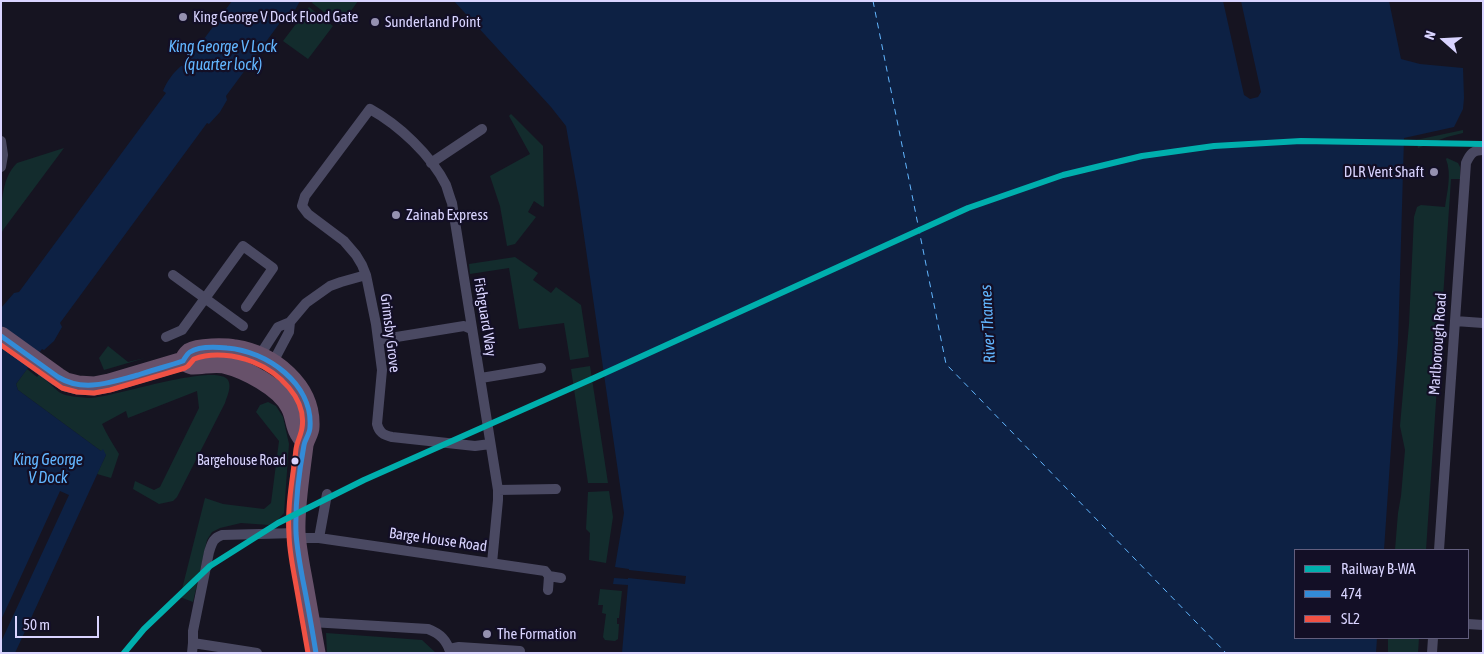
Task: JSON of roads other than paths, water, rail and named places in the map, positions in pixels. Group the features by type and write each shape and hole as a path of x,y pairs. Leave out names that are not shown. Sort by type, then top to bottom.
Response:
{"highway":[{"path":"1,336 66,382 78,385 94,386 109,383 183,361 191,352 211,348 240,350 266,359 292,378 304,398 309,412 310,429 305,442 296,516 296,536 316,653"},
{"path":"183,361 192,365 221,363 235,366 256,377 279,393 288,404 294,415 297,430 305,442"}],"street":[{"name":"Fishguard Way","path":"366,275 356,255 344,241 301,207 305,196 368,106 406,134 423,152 446,185 452,204 498,490 492,563"},
{"path":"431,163 482,129"},
{"path":"1,141 3,155 1,167"},
{"name":"Marlborough Road","path":"1439,549 1466,163 1469,155 1477,150 1483,150"},
{"path":"166,337 182,330 243,246 273,268 246,307"},
{"path":"172,274 243,326"},
{"path":"256,377 266,359 278,327 290,322 306,304 330,286 366,275"},
{"name":"Grimsby Grove","path":"366,275 382,370 377,424 381,433 475,446 490,444"},
{"path":"1455,321 1483,323"},
{"path":"256,377 266,359 289,332 290,322"},
{"path":"378,340 464,326 472,329"},
{"path":"480,378 541,368"},
{"path":"498,490 556,489"},
{"path":"319,538 326,494"},
{"name":"Barge House Road","path":"192,648 193,630 209,552 212,542 216,537 222,535 319,538 545,571 549,576 561,578"},
{"path":"548,590 549,576"},
{"path":"311,622 428,629 440,634 450,651 459,647 520,651"},
{"path":"1469,624 1483,625"},
{"path":"1432,653 1433,639"},
{"path":"192,648 257,653"}],"water":[{"path":"232,1 300,1 295,10 284,21 282,20 226,96 227,100 220,112 209,124 207,123 60,323 62,327 54,341 44,350 42,349 16,384 18,390 101,451 103,449 106,455 15,653 1,653 1,308 14,293 19,292 166,93 163,91 170,77 181,66 184,66"},
{"name":"River Thames","path":"454,1 1389,1 1401,59 1420,64 1463,68 1463,109 1454,127 1404,138 1398,344 1384,549 1294,549 1294,639 1377,639 1376,653 622,653 628,585 613,584 614,578 685,584 686,576 615,567 624,513 578,194 566,126 551,107"}],"rail line":[{"name":"B-WA","path":"124,653 144,629 210,566 278,523 364,480 968,208 1063,175 1142,156 1214,146 1301,141 1483,144"}],"place":[{"name":"King George V Dock Flood Gate","path":"183,17"},
{"name":"Sunderland Point","path":"375,22"},
{"name":"DLR Vent Shaft","path":"1434,172"},
{"name":"Zainab Express","path":"396,215"},
{"name":"Bargehouse Road","path":"295,461"},
{"name":"The Formation","path":"487,634"}],"water label":[{"name":"King George V Lock (quarter lock)","path":"223,56"},
{"name":"King George V Dock","path":"48,469"}]}
